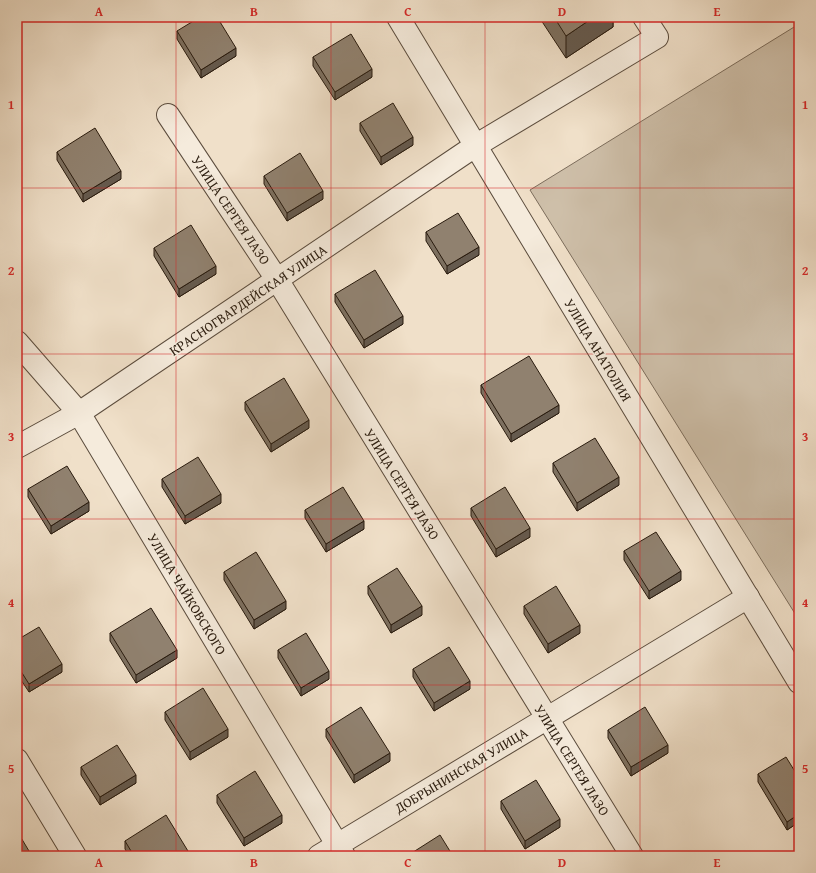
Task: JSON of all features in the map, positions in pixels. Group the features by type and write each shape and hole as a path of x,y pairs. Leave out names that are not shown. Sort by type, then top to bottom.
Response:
{"street":[{"name":"УЛИЦА АНАТОЛИЯ","path":"398,17 799,682"},
{"name":"КРАСНОГВАРДЕЙСКАЯ УЛИЦА","path":"17,447 79,413 278,281 476,146 657,37 644,17"},
{"name":"УЛИЦА СЕРГЕЯ ЛАЗО","path":"168,116 278,281 632,856"},
{"name":"УЛИЦА ЧАЙКОВСКОГО","path":"17,342 79,413 333,852"},
{"name":"ДОБРЫНИНСКАЯ УЛИЦА","path":"333,852 546,718 748,597"},
{"path":"17,760 75,856"}],"shaded area":[{"path":"799,24 799,620 530,190"}],"building":[{"path":"200,17 217,17 236,48 201,70 177,31"},
{"path":"554,17 594,17 566,36"},
{"path":"351,34 372,69 335,92 313,57"},
{"path":"393,103 413,137 381,157 360,123"},
{"path":"95,128 121,171 83,194 57,152"},
{"path":"300,153 323,191 287,213 264,176"},
{"path":"458,213 479,247 447,266 426,232"},
{"path":"191,225 216,266 179,289 154,248"},
{"path":"375,270 403,316 364,340 335,294"},
{"path":"529,356 559,405 511,434 481,385"},
{"path":"284,378 309,420 271,444 245,402"},
{"path":"595,438 619,477 577,503 553,463"},
{"path":"198,457 221,494 185,516 162,479"},
{"path":"67,466 89,502 51,526 28,489"},
{"path":"343,487 364,521 326,544 305,510"},
{"path":"505,487 530,528 496,549 471,508"},
{"path":"656,532 681,571 649,591 624,551"},
{"path":"256,552 286,601 254,620 224,572"},
{"path":"397,568 422,606 391,625 368,586"},
{"path":"556,586 580,625 548,644 524,606"},
{"path":"151,608 177,650 136,675 110,633"},
{"path":"39,627 62,664 29,684 17,665 17,640"},
{"path":"306,633 329,671 301,688 278,650"},
{"path":"449,647 470,681 434,703 413,669"},
{"path":"203,688 228,729 190,752 165,712"},
{"path":"361,707 390,753 354,775 326,729"},
{"path":"645,707 668,745 631,767 608,730"},
{"path":"117,745 136,775 100,797 81,767"},
{"path":"786,757 799,778 799,814 787,822 758,774"},
{"path":"255,771 282,815 244,838 217,795"},
{"path":"536,780 560,819 525,841 501,801"},
{"path":"166,815 191,856 134,856 125,841"},
{"path":"17,831 32,856 17,856"},
{"path":"440,835 453,856 407,856"}]}
